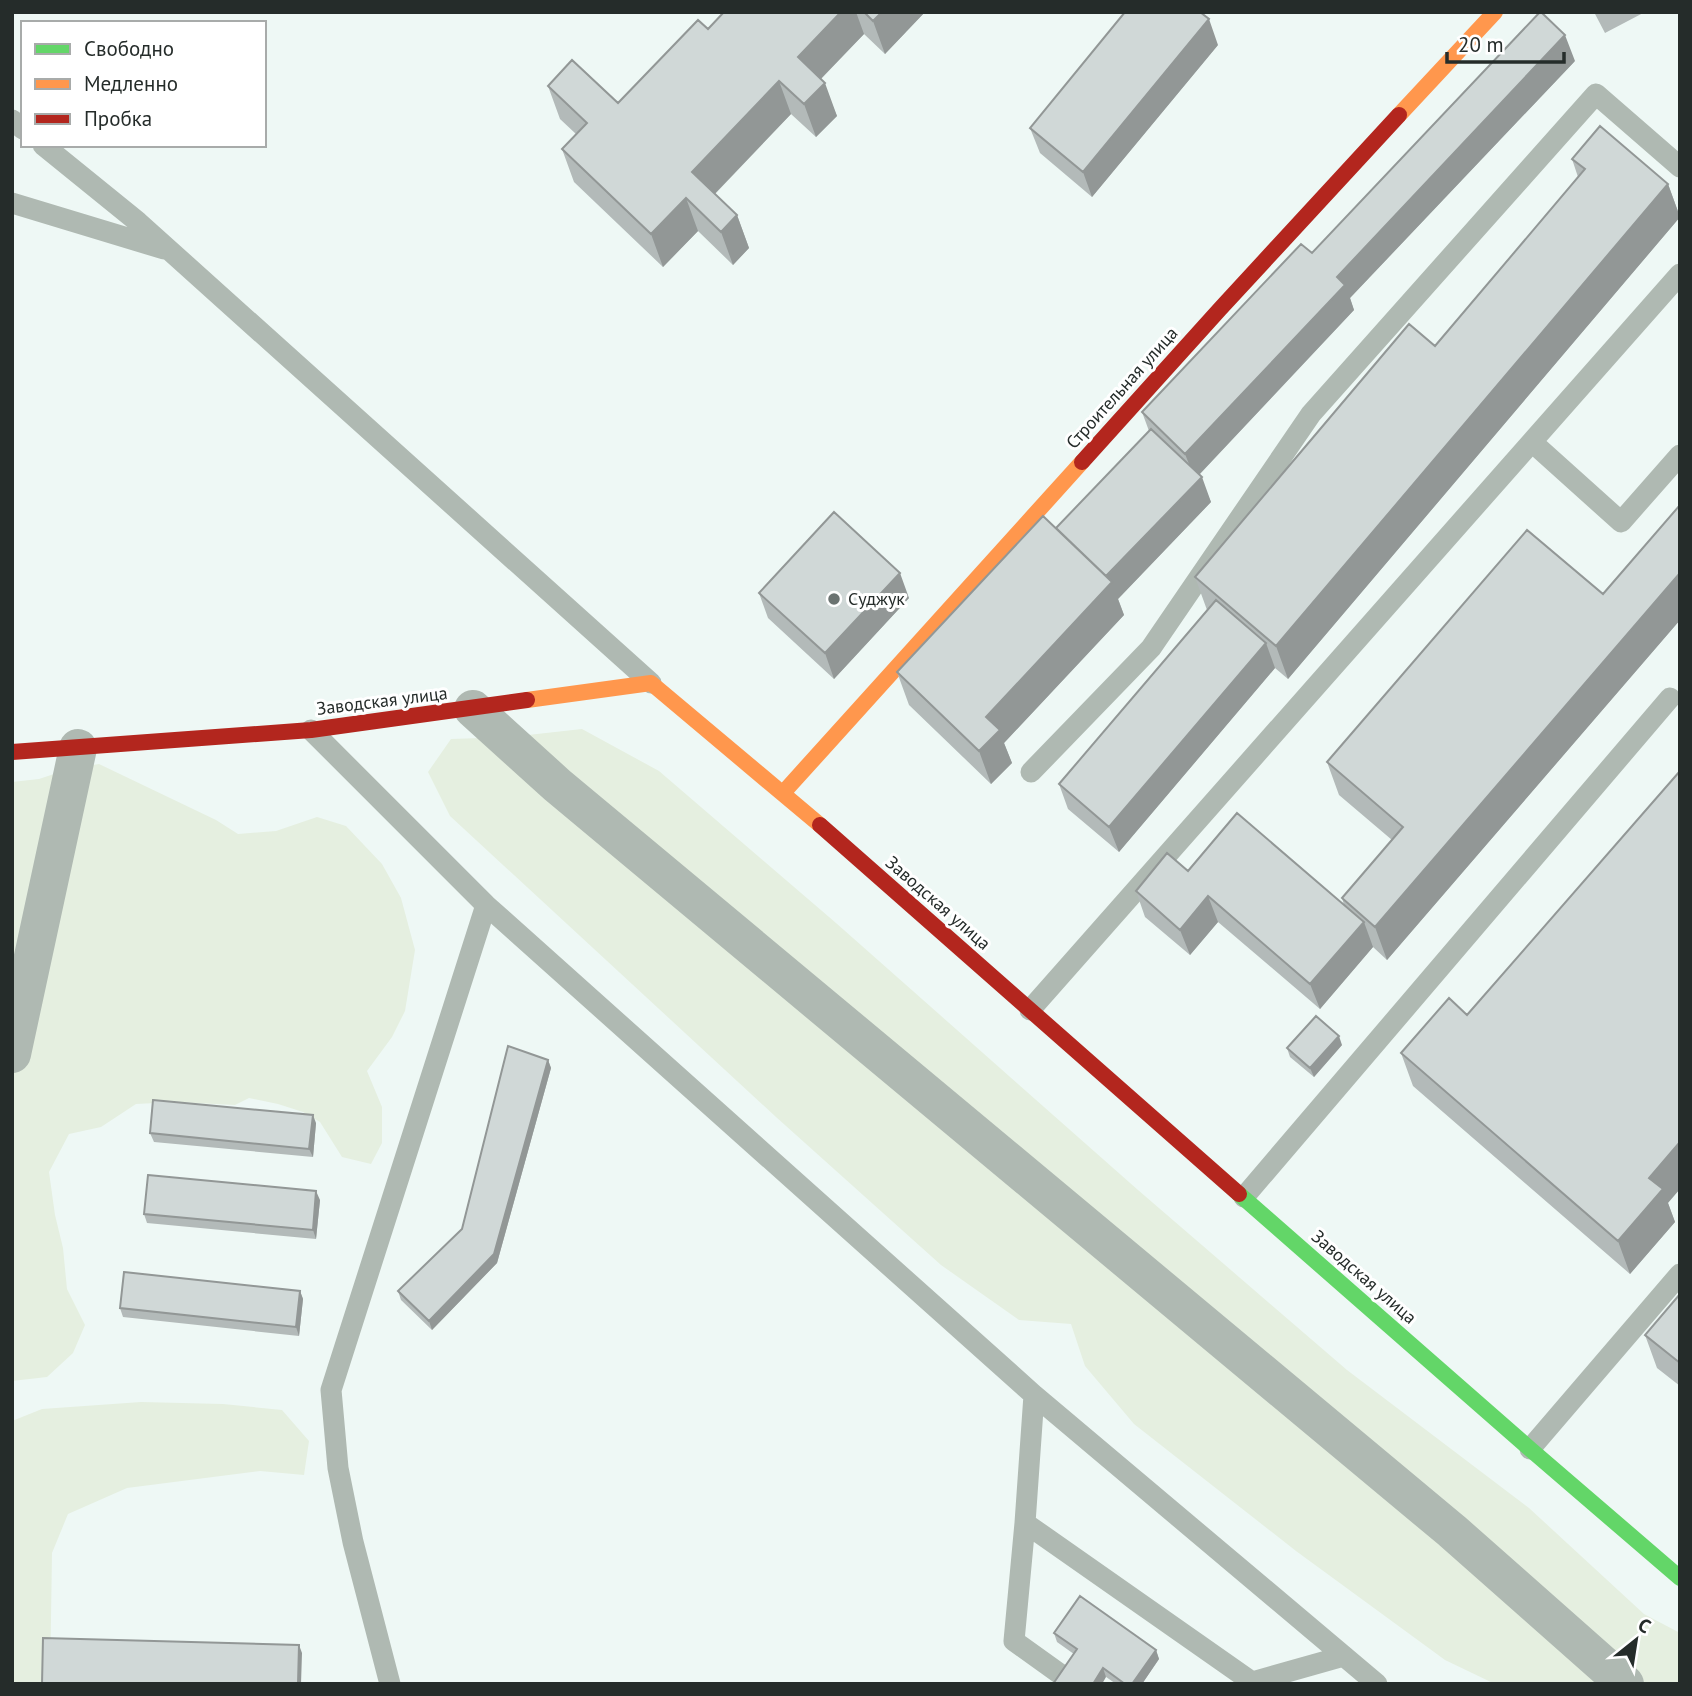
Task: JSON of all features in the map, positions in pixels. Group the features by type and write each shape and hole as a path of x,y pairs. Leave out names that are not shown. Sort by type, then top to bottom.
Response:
{"main road":[{"name":"Строительная улица","path":"783,793 1220,309 1494,12"},
{"name":"Заводская улица","path":"12,751 311,730 651,683 783,793 1680,1578"}],"street":[{"path":"474,709 557,785 1452,1531 1625,1684"},
{"path":"12,1054 78,748"}],"lane":[{"path":"1031,772 1151,648 1311,414 1597,94 1680,167"},
{"path":"45,147 138,222 651,683"},
{"path":"12,203 170,251"},
{"path":"1030,1010 1680,274"},
{"path":"1532,442 1621,522 1680,455"},
{"path":"1244,1197 1670,698"},
{"path":"311,730 486,905 1034,1395 1377,1684"},
{"path":"390,1684 353,1542 340,1480 331,1390 486,905"},
{"path":"1530,1449 1680,1274"},
{"path":"1034,1395 1014,1641 1074,1684"},
{"path":"1024,1523 1250,1683 1344,1656"}],"green space":[{"path":"582,729 659,771 1347,1370 1529,1508 1644,1614 1680,1633 1680,1684 1495,1684 1445,1660 1296,1551 1134,1424 1085,1366 1071,1324 1019,1320 941,1265 776,1117 450,816 428,772 451,739 510,737"},
{"path":"99,764 216,820 238,834 276,831 317,817 346,826 382,864 401,898 415,950 405,1011 392,1037 367,1071 382,1107 382,1143 371,1164 342,1157 320,1122 303,1112 249,1098 235,1105 175,1102 136,1104 101,1127 69,1134 49,1172 63,1248 67,1289 85,1325 73,1353 47,1377 12,1381 12,782 39,779 69,769"},
{"path":"141,1402 223,1404 282,1410 309,1441 304,1475 260,1471 127,1488 68,1514 52,1553 50,1684 12,1684 12,1421 42,1409"}],"building":[{"path":"724,12 841,12 798,57 825,83 804,104 779,81 692,172 737,215 721,232 686,198 651,234 562,149 587,123 548,86 572,60 618,103 698,20 708,29"},
{"path":"864,12 882,12 873,21"},
{"path":"1125,12 1200,12 1209,19 1083,172 1030,128"},
{"path":"1540,12 1565,35 1337,277 1345,285 1185,454 1142,412 1301,244 1312,253"},
{"path":"1600,126 1668,184 1276,646 1195,577 1409,324 1435,346 1585,169 1572,159"},
{"path":"1151,429 1202,477 1106,576 1056,528"},
{"path":"1680,505 1680,573 1375,927 1342,898 1403,827 1327,762 1527,530 1603,594"},
{"path":"834,512 900,573 825,653 759,593"},
{"path":"1043,516 1112,582 986,717 1000,730 979,751 897,672"},
{"path":"1216,600 1266,643 1109,827 1059,784"},
{"path":"1680,771 1680,1142 1649,1178 1663,1189 1618,1241 1401,1053 1449,998 1467,1015"},
{"path":"1237,813 1364,922 1310,984 1208,896 1180,930 1136,891 1167,853 1188,871"},
{"path":"1316,1016 1339,1036 1310,1068 1287,1048"},
{"path":"508,1046 548,1060 494,1254 429,1321 398,1291 462,1229"},
{"path":"153,1100 313,1115 309,1149 150,1133"},
{"path":"148,1175 316,1191 313,1230 144,1214"},
{"path":"124,1272 300,1291 296,1327 120,1308"},
{"path":"1680,1294 1680,1363 1645,1335"},
{"path":"1080,1596 1156,1650 1132,1684 1125,1684 1103,1668 1093,1684 1053,1684 1077,1649 1054,1633"},
{"path":"43,1638 299,1645 298,1684 42,1684"}],"traffic: fast":[{"path":"1239,1194 1680,1578"}],"traffic: slow":[{"path":"1399,115 1495,12"},
{"path":"783,793 1082,462"},
{"path":"527,700 651,683 820,825"}],"traffic: jam":[{"path":"1082,462 1399,115"},
{"path":"12,752 311,730 527,700"},
{"path":"820,825 1239,1194"}],"place":[{"name":"Суджук","path":"834,599"}]}
